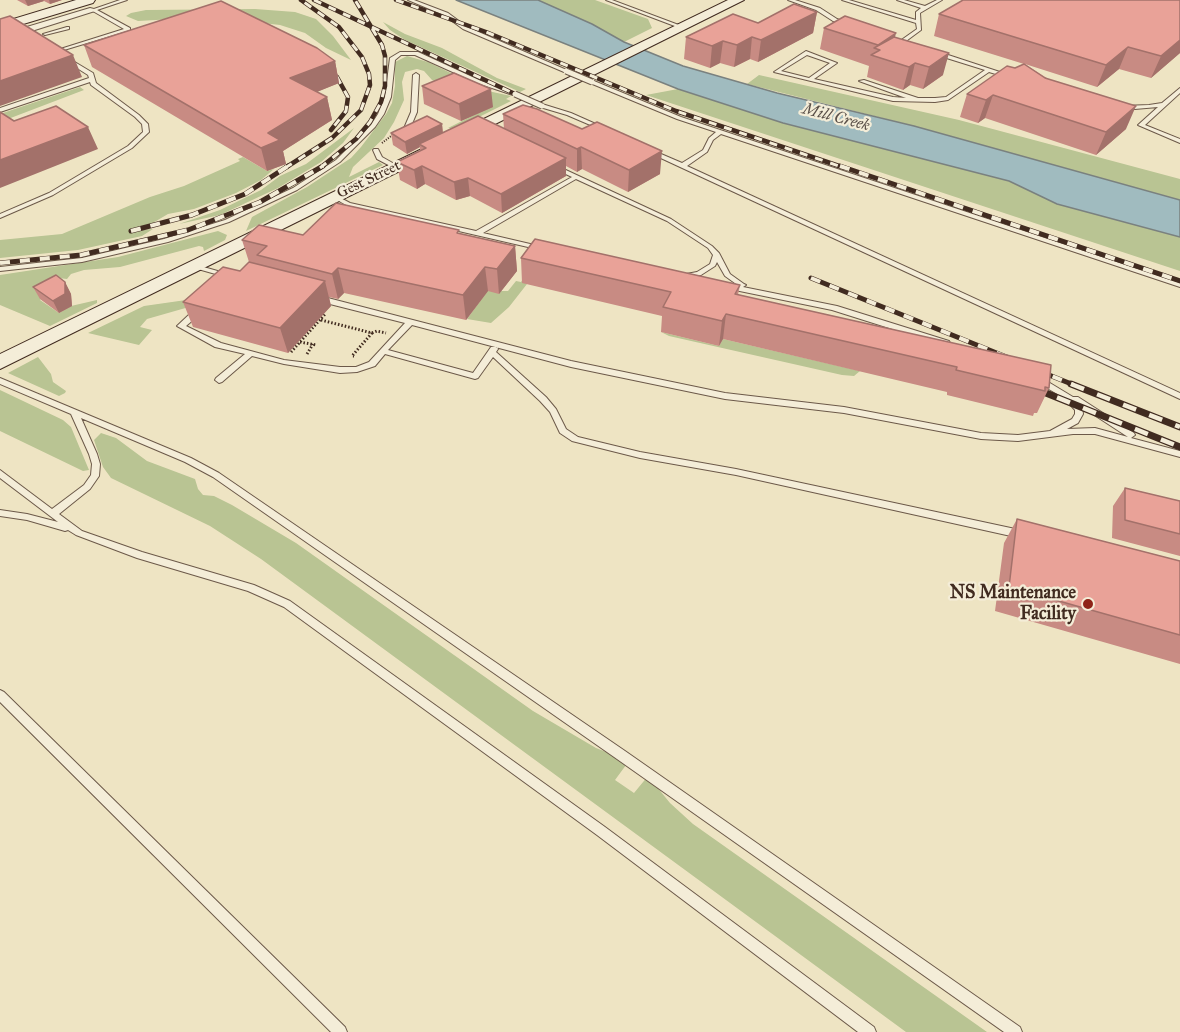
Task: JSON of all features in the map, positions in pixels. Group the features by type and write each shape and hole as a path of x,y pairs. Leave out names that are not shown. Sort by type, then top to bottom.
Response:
{"street":[{"name":"Gest Street","path":"0,362 396,167 452,135 484,130 590,78 663,37 738,0"},
{"path":"0,38 56,21 91,5"},
{"path":"0,27 91,5"}],"lane":[{"path":"91,5 124,0"},
{"path":"410,0 446,14 465,28 566,71 590,78 664,112 1180,285"},
{"path":"608,0 682,27"},
{"path":"790,0 858,27"},
{"path":"844,0 918,22"},
{"path":"899,0 926,8"},
{"path":"902,42 918,30 918,12 940,0"},
{"path":"0,216 51,194 130,147 145,135 147,129 142,121 93,84 91,74 56,52 128,29 91,5"},
{"path":"56,21 73,32"},
{"path":"45,34 67,28"},
{"path":"891,38 913,45"},
{"path":"934,52 1019,80"},
{"path":"0,269 82,260 166,241 227,221 295,189 338,161 373,126 388,97 392,59 400,54 416,53 479,82 569,114 610,132"},
{"path":"811,79 834,63 806,53 777,72 893,99 917,100 948,98 988,70"},
{"path":"406,132 417,117 416,75"},
{"path":"0,110 92,79"},
{"path":"861,81 917,100"},
{"path":"1180,90 1141,125 1180,141"},
{"path":"1114,108 1165,104"},
{"path":"682,166 705,151 711,140 720,132"},
{"path":"642,147 1180,396"},
{"path":"376,150 380,158 396,167"},
{"path":"546,163 613,192 679,225 714,251 730,278 756,291"},
{"path":"476,234 576,177"},
{"path":"335,197 348,204 545,249"},
{"path":"704,282 676,276 693,275 710,268 716,259 714,251"},
{"path":"194,267 234,277 227,284"},
{"path":"721,285 842,310 952,345"},
{"path":"315,298 410,322 495,348 725,396 856,412 981,436 1018,438 1095,431 1176,453"},
{"path":"206,303 181,326 218,345 249,354 334,369 357,369 369,366 385,352 410,322"},
{"path":"385,352 475,376 495,348"},
{"path":"495,348 553,411 562,431 578,440 1029,536"},
{"path":"219,380 249,354"},
{"path":"1032,376 1136,438 1176,453"},
{"path":"0,381 188,460 226,481 1015,1032"},
{"path":"1049,385 1071,399 1077,406 1079,414 1069,426 1051,434"},
{"path":"52,514 87,487 95,476 96,464 93,454 74,412"},
{"path":"1,473 79,533"},
{"path":"0,513 51,523 129,552 251,588 287,604 601,831 869,1032"},
{"path":"0,695 340,1032"}],"path":[{"path":"376,150 389,136 406,132"},
{"path":"282,361 327,314 316,311"},
{"path":"321,320 372,333"},
{"path":"353,328 356,324"},
{"path":"356,352 372,333 377,331"},
{"path":"300,342 314,345"}],"green space":[{"path":"538,0 595,0 648,19 652,28 624,42 592,24"},
{"path":"255,9 295,12 316,19 333,36 351,60 326,48 305,33 280,25 210,17 138,21 126,16 146,10"},
{"path":"383,22 405,34 442,48 497,78 526,89 520,92 405,40"},
{"path":"407,56 428,62 488,91 511,96 506,99 511,101 455,129 448,128 492,106 432,80 424,71 417,69 405,72 402,82 404,100 394,122 384,138 353,167 349,177 379,162 383,165 246,231 252,217 307,187 351,158 386,114 392,103 395,86 395,62"},
{"path":"759,75 959,120 1180,179 1180,200 914,126 747,84"},
{"path":"80,87 84,90 8,119 0,114"},
{"path":"678,89 783,123 1009,181 1057,204 1180,237 1180,271 646,95"},
{"path":"354,128 343,143 321,162 278,188 220,215 179,224 220,210 261,190 280,176 306,164"},
{"path":"243,157 267,171 274,169 261,180 236,193 194,209 168,214 151,224 128,231 153,229 142,236 78,250 0,258 0,240 62,234 150,197 184,186 240,161 238,159"},
{"path":"218,231 227,235 225,240 204,251 203,247 199,246 120,267 84,270 71,274 67,279 58,278 40,300 59,313 71,306 97,300 97,303 50,326 0,305 0,275 118,257"},
{"path":"341,256 501,291 508,291 516,281 521,282 527,273 523,282 527,284 509,307 491,323 467,319 480,301"},
{"path":"193,299 189,307 147,319 140,327 152,330 139,345 88,333 144,306"},
{"path":"661,332 719,346 723,339 860,371 854,376 842,375 669,336"},
{"path":"38,357 51,374 53,382 66,391 65,393 59,396 8,373"},
{"path":"0,390 63,420 71,427 89,470 83,471 0,431"},
{"path":"101,433 116,438 147,461 195,479 203,495 214,496 232,505 296,543 533,711 596,748 629,761 615,780 634,793 648,776 670,803 693,824 987,1032 906,1032 261,559 210,526 111,478 103,467 94,440"}],"water":[{"name":"Mill Creek","path":"456,0 538,0 592,24 624,42 683,66 777,93 914,126 1180,200 1180,237 1057,204 1009,181 783,123 678,89"}],"building":[{"path":"963,0 1180,0 1180,40 1161,56 1128,47 1106,65 939,14"},
{"path":"221,1 317,48 335,61 290,78 327,97 268,133 280,140 261,148 84,45"},
{"path":"794,4 817,12 761,40 752,37 737,45 723,41 712,46 686,37 733,14 758,23"},
{"path":"10,16 73,55 0,81 0,19"},
{"path":"845,16 896,33 878,45 824,28"},
{"path":"894,37 949,53 929,67 915,63 909,67 871,55 880,50 874,48"},
{"path":"1024,64 1045,78 1136,106 1106,132 993,95 986,100 967,94 1007,66 1015,68"},
{"path":"454,73 491,89 459,104 422,86"},
{"path":"523,105 582,129 597,122 662,151 629,170 581,147 577,149 503,114"},
{"path":"56,106 88,127 0,160 0,112 14,121"},
{"path":"427,116 442,124 405,142 391,133"},
{"path":"478,116 566,158 501,194 468,178 454,182 422,166 414,170 397,162 426,148 419,144"},
{"path":"336,203 459,230 457,233 515,246 497,269 485,267 463,295 338,268 332,274 257,255 267,246 242,240 259,225 303,235"},
{"path":"535,239 740,285 735,294 1051,365 1049,388 1045,387 1045,391 956,370 957,367 726,314 722,321 663,307 671,292 521,258"},
{"path":"249,262 325,281 280,328 183,302 223,267 240,271"},
{"path":"56,275 65,282 65,294 53,301 33,287"},
{"path":"1125,488 1180,501 1180,534 1125,520"},
{"path":"1017,519 1180,561 1180,635 1009,587"}],"railway":[{"path":"285,168 332,138 361,110 370,85 369,74 362,57 339,27 301,0"},
{"path":"314,0 371,27"},
{"path":"355,0 371,27"},
{"path":"396,0 486,32 676,111 845,168"},
{"path":"321,167 356,139 370,122 381,102 385,86 385,56 382,45 371,27"},
{"path":"371,27 515,94"},
{"path":"324,67 337,77 348,97 346,111 331,130"},
{"path":"131,231 192,215 245,194 288,166"},
{"path":"840,166 1180,281"},
{"path":"0,263 81,255 188,230 260,202 321,167"},
{"path":"811,278 1009,358"},
{"path":"1034,369 1074,385"},
{"path":"1071,384 1180,427"},
{"path":"1031,387 1180,447"}],"place":[{"name":"NS Maintenance Facility","path":"1088,604"}]}
